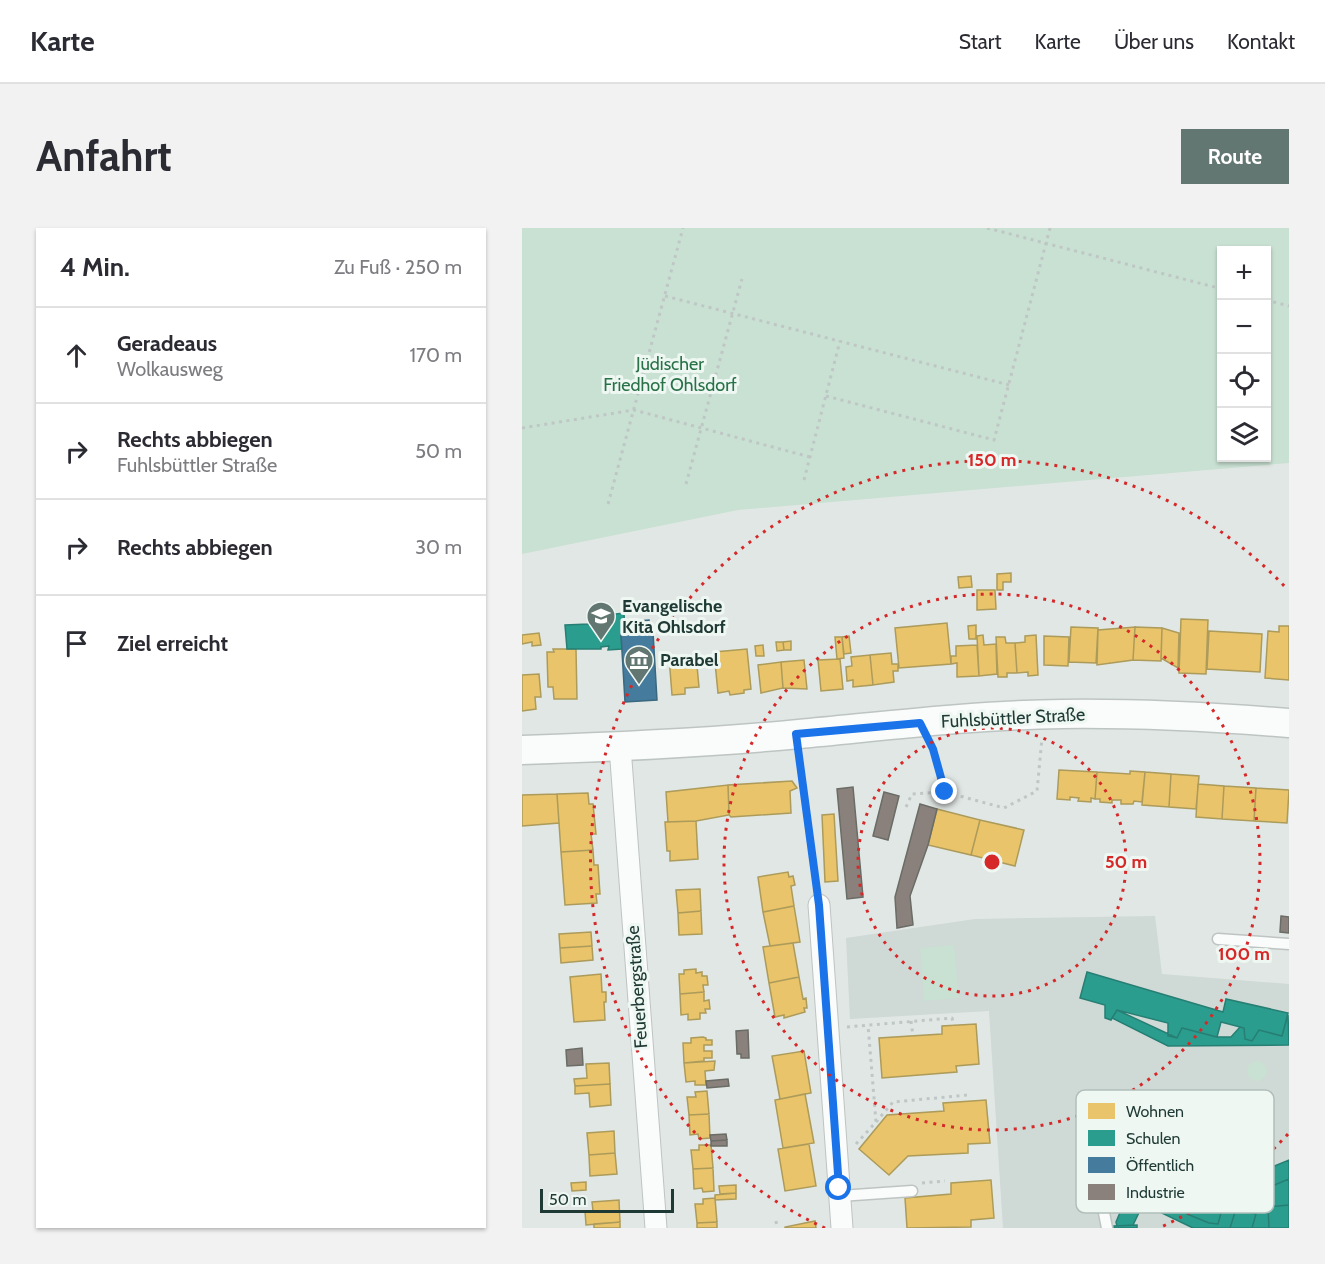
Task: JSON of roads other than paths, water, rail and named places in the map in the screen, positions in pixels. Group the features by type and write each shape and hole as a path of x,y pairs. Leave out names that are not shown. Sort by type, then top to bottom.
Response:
{"main road":[{"name":"Fuhlsbüttler Straße","path":"522,750 620,747 1040,715 1190,715 1289,723"}],"street":[{"name":"Feuerbergstraße","path":"620,747 656,1228"},
{"path":"819,905 842,1228"}],"lane":[{"path":"1218,939 1289,944"},
{"path":"840,1197 912,1191"},
{"path":"1104,1213 1107,1228"}],"place":[{"name":"Evangelische Kita Ohlsdorf","path":"601,642"},
{"name":"Parabel","path":"639,686"}],"park label":[{"name":"Jüdischer Friedhof Ohlsdorf","path":"670,374"}]}
